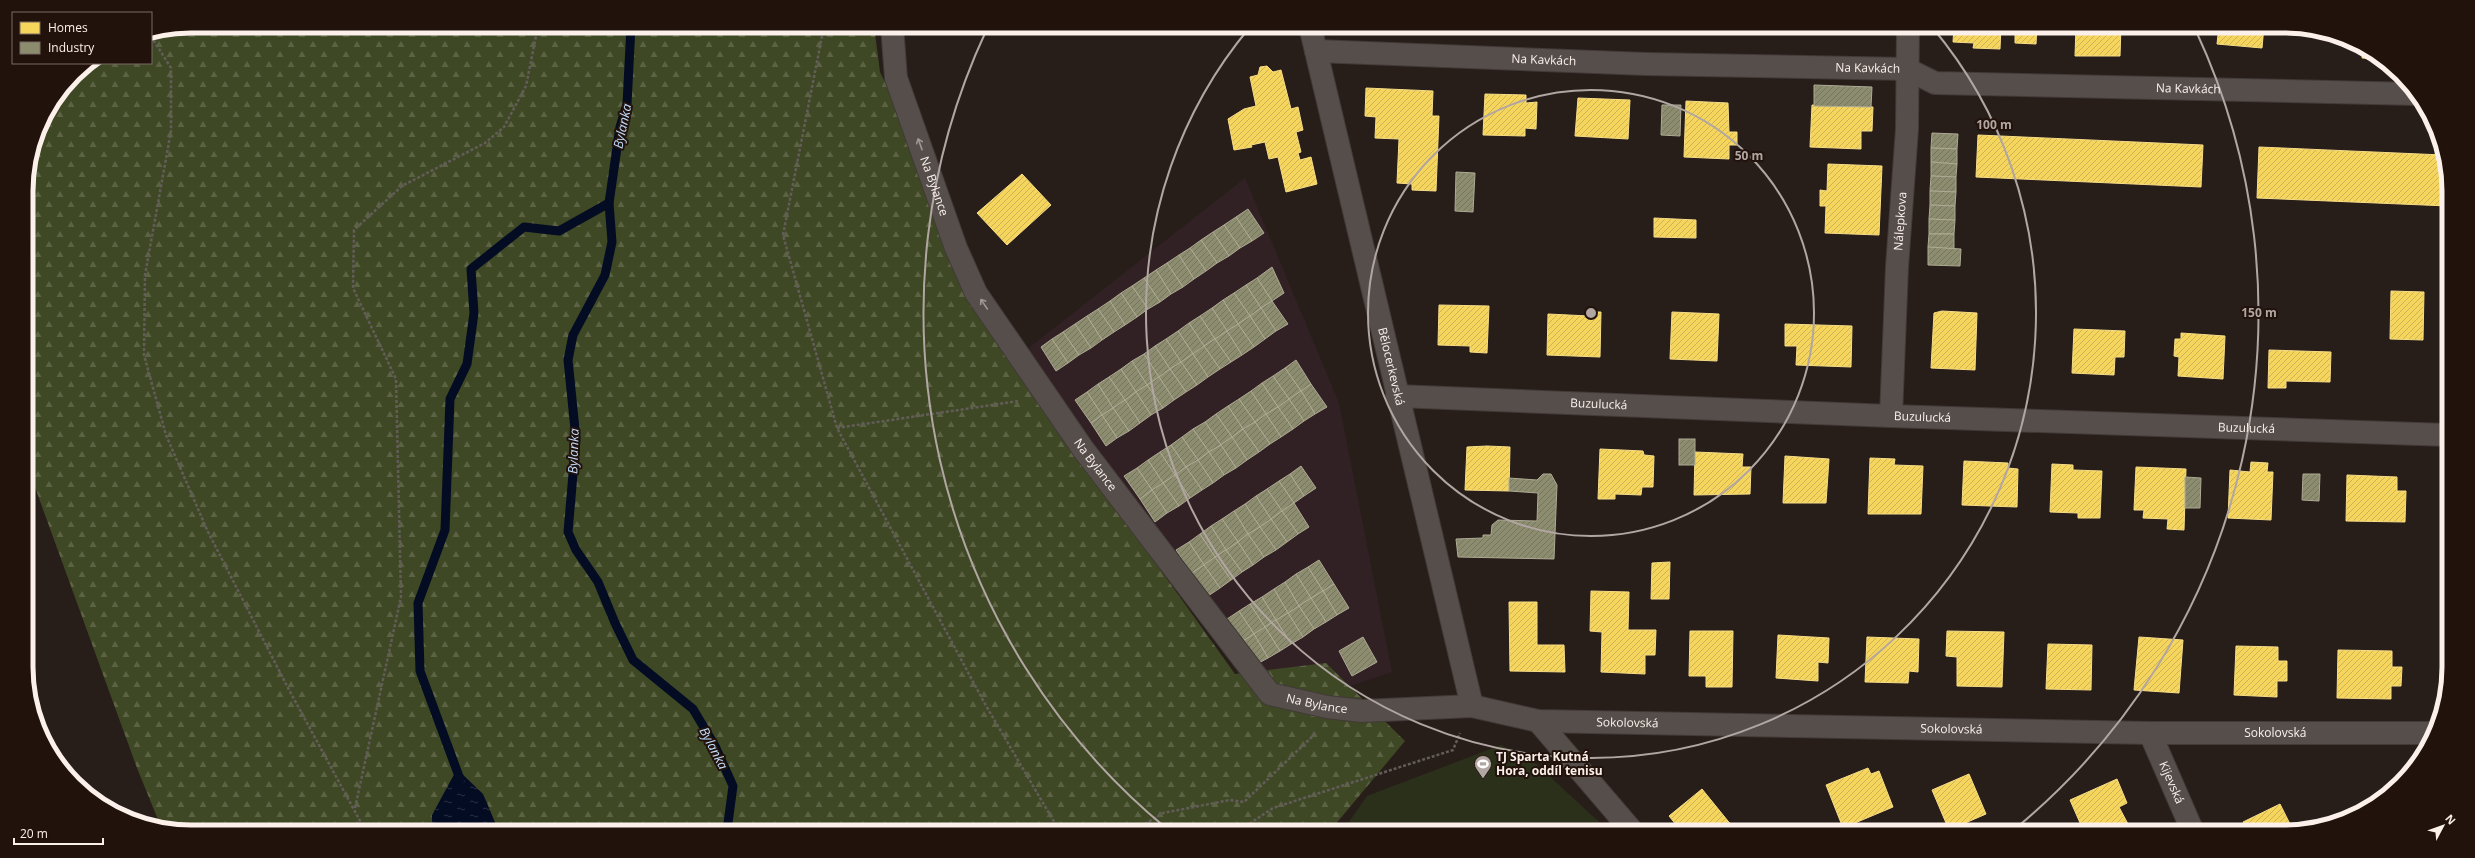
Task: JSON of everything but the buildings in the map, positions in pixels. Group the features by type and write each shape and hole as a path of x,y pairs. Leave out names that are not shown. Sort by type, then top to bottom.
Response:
{"street":[{"name":"Na Bylance","path":"893,33 896,78 956,248 976,293 1112,489 1270,694 1321,706 1362,710 1472,706"},
{"name":"Bělocerkevská","path":"1312,33 1472,706"},
{"name":"Nálepkova","path":"1892,416 1897,267 1907,129 1908,33"},
{"name":"Na Kavkách","path":"1316,51 1646,64 1907,69 1935,83 2408,94"},
{"name":"Buzulucká","path":"1397,396 1892,416 2442,435"},
{"name":"Sokolovská","path":"1472,706 1538,721 2150,733 2428,733"},
{"path":"1538,721 1627,825"},
{"name":"Kijevská","path":"2150,733 2190,825"}],"path":[{"path":"355,808 401,597 396,379 353,288 354,230 402,186 485,144 504,128 526,86 537,33"},
{"path":"823,33 783,235 837,428 985,704 1056,825"},
{"path":"152,38 171,68 171,131 145,275 144,355 166,435 208,532 287,686 355,808 363,825"},
{"path":"837,428 1047,397"},
{"path":"1248,825 1273,808 1453,750 1472,706"},
{"path":"1143,825 1163,813 1230,800 1244,802 1342,708"}],"shaded area":[{"path":"1245,178 1339,403 1392,672 1271,712 1002,369"}],"green space":[{"path":"181,33 875,33 880,72 1048,413 1235,674 1326,663 1405,741 1335,825 496,825 483,794 432,815 432,825 181,825 159,822 137,768 33,482 33,181 38,150 49,121 60,103 79,79 98,64 152,64 152,38"},
{"name":"TJ Sparta Kutná Hora, oddíl tenisu","path":"1501,745 1534,762 1602,825 1347,825 1367,796"}],"water":[{"path":"457,769 483,794 496,825 432,825 432,815"}],"waterway":[{"name":"Bylanka","path":"631,33 627,104 620,127 609,203 612,242 605,275 573,335 568,360 576,439 568,532 576,550 598,582 615,623 633,660 693,709 715,746 733,786 728,825"},
{"path":"460,779 420,671 418,603 445,530 450,399 467,364 474,313 471,269 524,227 559,231 609,203"}],"place":[{"name":"TJ Sparta Kutná Hora, oddíl tenisu","path":"1483,779"}]}
